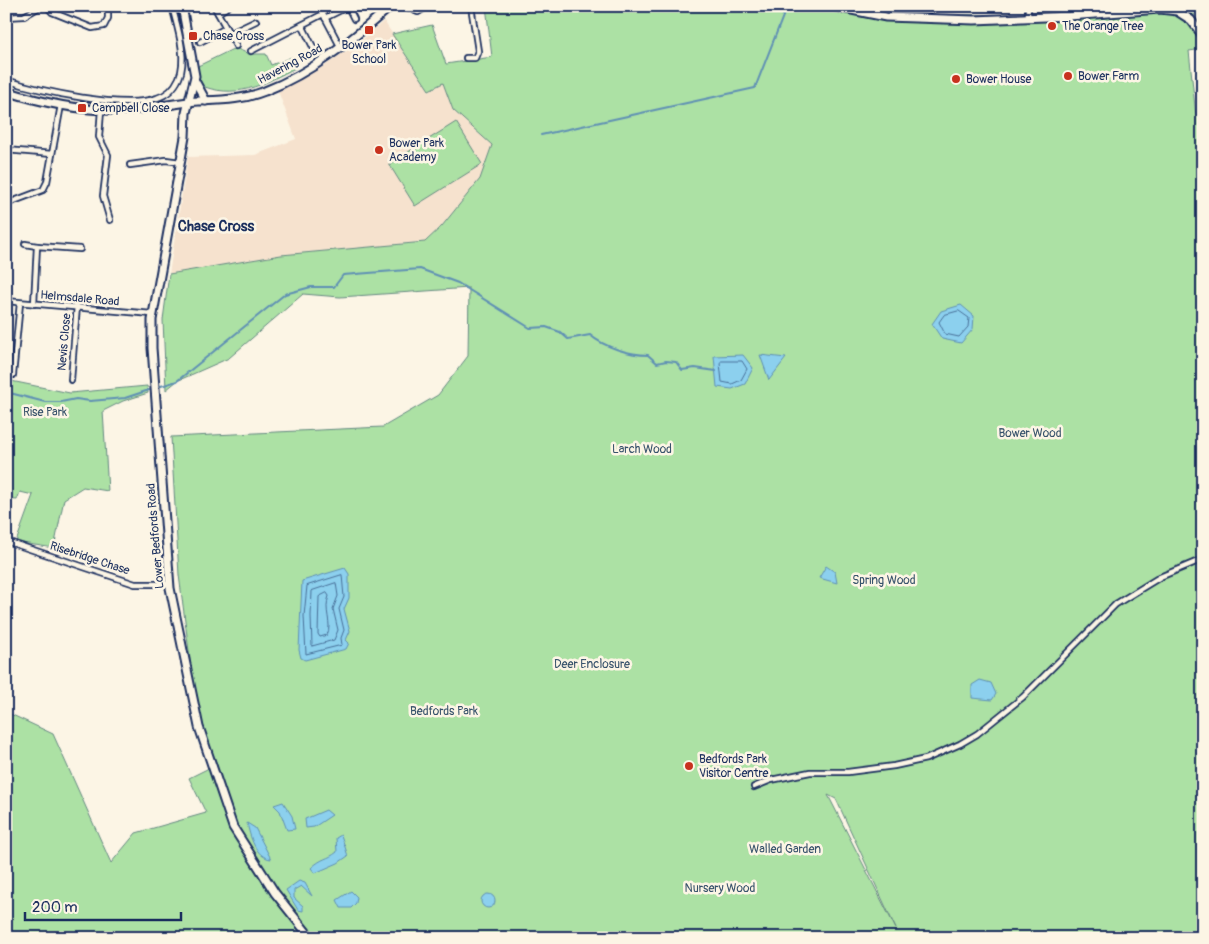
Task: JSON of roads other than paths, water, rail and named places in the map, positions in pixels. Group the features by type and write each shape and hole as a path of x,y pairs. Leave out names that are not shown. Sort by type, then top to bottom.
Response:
{"main road":[{"path":"182,6 194,67 194,81 206,101"},
{"name":"Havering Road","path":"6,91 101,110 157,108 189,102 234,99 264,92 307,70 341,48 391,6"},
{"path":"832,6 886,18 974,20 1160,8 1177,11 1191,20 1203,36"},
{"name":"Lower Bedfords Road","path":"194,81 152,314 152,348 170,584 198,727 233,827 275,893 311,938"}],"street":[{"path":"6,18 24,16 41,6"},
{"path":"47,6 52,12 92,28 104,26 108,18 108,6"},
{"path":"6,80 94,99 147,100 165,95 179,78 182,65 172,6"},
{"path":"214,6 236,46"},
{"path":"218,13 230,6"},
{"path":"319,6 341,48"},
{"path":"406,6 418,12 428,6"},
{"path":"466,58 475,58 478,51 471,6"},
{"path":"1028,6 1028,18"},
{"path":"251,51 302,24 349,7 354,19"},
{"path":"229,34 256,21"},
{"path":"302,24 314,49"},
{"path":"200,42 226,28"},
{"path":"6,204 43,190 52,154 61,103"},
{"path":"101,110 99,137 108,155 102,196 110,220"},
{"path":"6,150 52,154"},
{"path":"130,165 166,160 180,162"},
{"path":"97,188 104,189"},
{"path":"102,214 108,213"},
{"path":"25,244 80,249"},
{"path":"34,304 38,246"},
{"name":"Helmsdale Road","path":"6,301 152,314"},
{"path":"13,375 20,303"},
{"name":"Nevis Close","path":"71,380 77,306"},
{"name":"Risebridge Chase","path":"6,541 135,584 170,584"},
{"path":"754,786 771,780 810,772 848,772 894,766 926,759 960,744 977,734 1023,697 1116,604 1160,577 1203,559"}],"water":[{"path":"961,305 974,316 973,329 961,343 942,339 932,324 941,311"},
{"path":"743,355 753,368 745,384 732,389 717,387 714,356"},
{"path":"760,355 786,358 769,380"},
{"path":"826,566 835,572 837,583 819,578"},
{"path":"345,568 349,574 349,598 344,609 350,631 346,640 349,643 346,649 305,660 301,658 299,650 302,581"},
{"path":"980,680 991,683 996,694 992,700 972,698 972,685"},
{"path":"283,802 292,816 295,829 287,830 280,811 274,805"},
{"path":"326,810 332,815 314,827 306,828 305,819"},
{"path":"247,823 255,828 271,859 265,857 257,850"},
{"path":"341,835 348,856 338,863 315,873 311,868 337,852 336,838"},
{"path":"299,881 305,883 312,896 301,886 294,890 294,898 303,906 303,911 298,910 286,890"},
{"path":"351,891 357,897 356,903 351,908 341,908 337,900"},
{"path":"485,894 491,894 495,901 491,908 485,908 481,904 481,898"}],"waterway":[{"path":"541,135 755,88 787,6"},
{"path":"161,386 177,381 285,294 311,287 334,287 343,275 420,269 458,283 530,328 546,327 560,332 568,339 590,335 618,350 648,355 657,363 666,361 676,362 682,370 695,368 716,371"},
{"path":"6,392 45,402 61,402 76,399 90,401 125,398 149,390"}],"place":[{"name":"The Orange Tree","path":"1052,26"},
{"name":"Bower Park School","path":"369,30"},
{"name":"Chase Cross","path":"193,36"},
{"name":"Bower Farm","path":"1068,76"},
{"name":"Bower House","path":"956,79"},
{"name":"Campbell Close","path":"82,108"},
{"name":"Bower Park Academy","path":"379,150"},
{"name":"Bedfords Park Visitor Centre","path":"689,766"}],"district":[{"name":"Chase Cross","path":"216,226"}],"park label":[{"name":"Rise Park","path":"45,412"},
{"name":"Bower Wood","path":"1030,433"},
{"name":"Larch Wood","path":"642,449"},
{"name":"Spring Wood","path":"884,580"},
{"name":"Deer Enclosure","path":"592,664"},
{"name":"Bedfords Park","path":"444,711"},
{"name":"Walled Garden","path":"785,849"},
{"name":"Nursery Wood","path":"720,888"}]}
